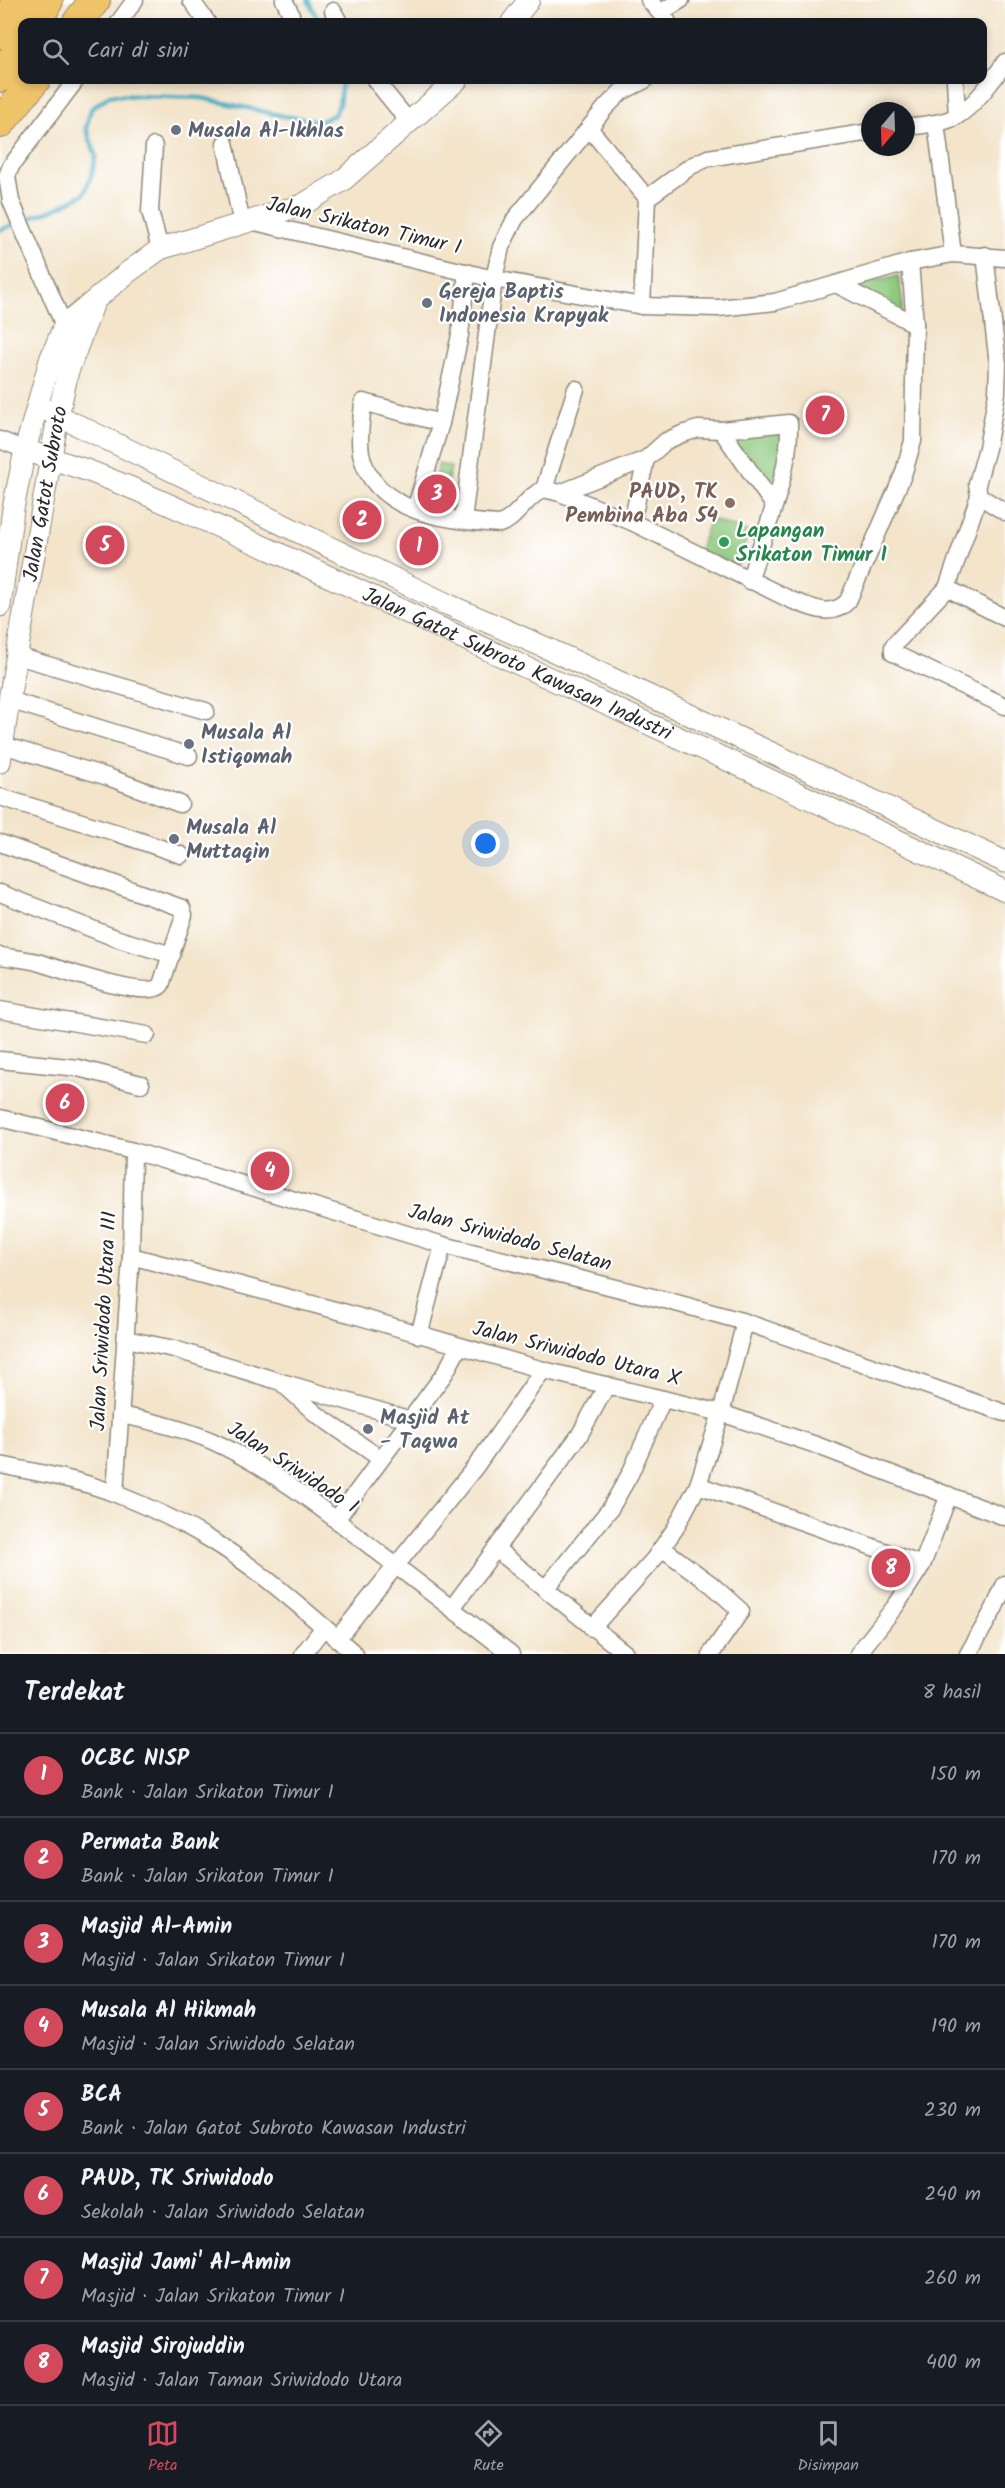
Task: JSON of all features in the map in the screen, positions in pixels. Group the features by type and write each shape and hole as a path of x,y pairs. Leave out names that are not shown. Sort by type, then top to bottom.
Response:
{"highway":[{"path":"0,33 18,0"},
{"path":"39,18 48,0"},
{"path":"81,18 95,0"},
{"path":"0,77 18,51"},
{"path":"0,123 32,84"}],"street":[{"path":"122,18 135,0"},
{"path":"191,0 204,18"},
{"path":"284,0 291,18"},
{"path":"515,18 529,0"},
{"path":"659,11 681,0"},
{"path":"915,126 936,123 957,116 983,90 1005,62"},
{"path":"73,84 12,165 7,176 15,213 64,326 77,343"},
{"path":"378,84 410,123"},
{"name":"Jalan Gatot Subroto","path":"0,606 13,509 25,450 50,360 64,326 127,273 160,249 302,205 342,181 453,84"},
{"path":"463,520 494,279 501,247 515,219 589,128 621,92 637,84"},
{"path":"955,84 957,116"},
{"path":"936,123 953,254"},
{"path":"589,128 647,198 642,306"},
{"path":"647,198 692,166 708,158 861,133"},
{"path":"225,143 246,222"},
{"path":"154,146 150,211 160,249"},
{"name":"Jalan Srikaton Timur I","path":"246,222 494,279 642,306 718,308 775,302 910,262 953,254 1005,258"},
{"path":"985,255 998,364 997,393 987,448 977,484 979,496 947,588 893,646 893,653 1005,706"},
{"path":"552,491 632,522 749,581 819,610 832,611 841,608 848,600 909,460 913,441 915,324 910,262"},
{"name":"Jalan Srikaton Timur I","path":"417,503 441,423 460,335 467,272"},
{"path":"836,284 915,324"},
{"name":"Jalan Gatot Subroto","path":"1,753 58,416 68,371 94,302"},
{"path":"552,491 576,389"},
{"path":"441,423 363,402 361,453 376,482 397,502 445,519 500,524 507,522 531,496 646,459 666,441 682,434 698,429 722,430 789,423 786,463 749,581"},
{"name":"Jalan Gatot Subroto Kawasan Industri","path":"38,406 449,605 552,650 1005,862"},
{"path":"722,430 773,504"},
{"path":"0,440 25,450"},
{"name":"Jalan Gatot Subroto Kawasan Industri","path":"25,450 134,489 280,554 1005,891"},
{"path":"632,522 646,459"},
{"path":"979,496 1005,512"},
{"path":"947,588 1005,618"},
{"path":"17,656 206,711"},
{"path":"9,700 189,756"},
{"path":"1,753 108,777 180,804"},
{"path":"0,797 181,855"},
{"path":"0,843 182,908 184,915 161,985 151,991 104,983 34,961 0,956"},
{"path":"0,893 118,939 172,956"},
{"path":"0,1010 147,1035"},
{"path":"0,1060 78,1068 141,1084"},
{"name":"Jalan Sriwidodo Selatan","path":"0,1118 133,1151 443,1245 745,1322 1005,1413"},
{"name":"Jalan Sriwidodo Utara III","path":"115,1493 131,1256 133,1151"},
{"path":"419,1335 443,1245"},
{"name":"Jalan Sriwidodo Utara X","path":"131,1256 350,1314 543,1370 721,1413 813,1444 1005,1517"},
{"path":"592,1628 625,1594 662,1548 675,1529 698,1485 721,1413 745,1322"},
{"path":"126,1339 174,1349 411,1420"},
{"path":"336,1520 446,1373 459,1347"},
{"path":"337,1639 476,1466 543,1370"},
{"path":"281,1382 315,1413 381,1459"},
{"path":"452,1608 579,1436 607,1384"},
{"path":"545,1589 610,1509 630,1474 663,1398"},
{"name":"Jalan Sriwidodo I","path":"120,1415 183,1430 213,1442 272,1475 336,1520 511,1654"},
{"path":"0,1465 115,1493 174,1519 213,1541 324,1627 355,1654"},
{"path":"698,1485 922,1565"},
{"path":"858,1654 897,1604 922,1565 950,1495"},
{"path":"662,1548 740,1609 740,1614 711,1654"},
{"path":"496,1549 626,1654"},
{"path":"968,1654 994,1609 1005,1584"},
{"path":"303,1654 324,1627"}],"green space":[{"path":"898,276 902,297 902,315 851,286"},
{"path":"772,431 780,434 785,442 777,473 768,484 728,436"},
{"path":"439,464 451,467 446,486 433,483"},
{"name":"Lapangan Srikaton Timur I","path":"710,519 749,532 738,565 699,552"}],"waterway":[{"path":"308,0 317,18"},
{"path":"0,230 57,208 84,194 96,156 86,128 91,109 110,95 202,98 283,116 321,121 334,115 339,105 342,84"}],"place":[{"name":"Musala Al-Ikhlas","path":"176,130"},
{"name":"Gereja Baptis Indonesia Krapyak","path":"427,303"},
{"name":"Masjid Jami' Al-Amin","path":"825,415"},
{"name":"Masjid Al-Amin","path":"437,494"},
{"name":"PAUD, TK Pembina Aba 54","path":"730,503"},
{"name":"Permata Bank","path":"362,520"},
{"name":"Lapangan Srikaton Timur I","path":"724,542"},
{"name":"BCA","path":"105,545"},
{"name":"OCBC NISP","path":"419,546"},
{"name":"Musala Al Istiqomah","path":"189,744"},
{"name":"Musala Al Muttaqin","path":"174,839"},
{"name":"PAUD, TK Sriwidodo","path":"65,1103"},
{"name":"Musala Al Hikmah","path":"270,1171"},
{"name":"Masjid At - Taqwa","path":"368,1429"},
{"name":"Masjid Sirojuddin","path":"891,1568"}]}
